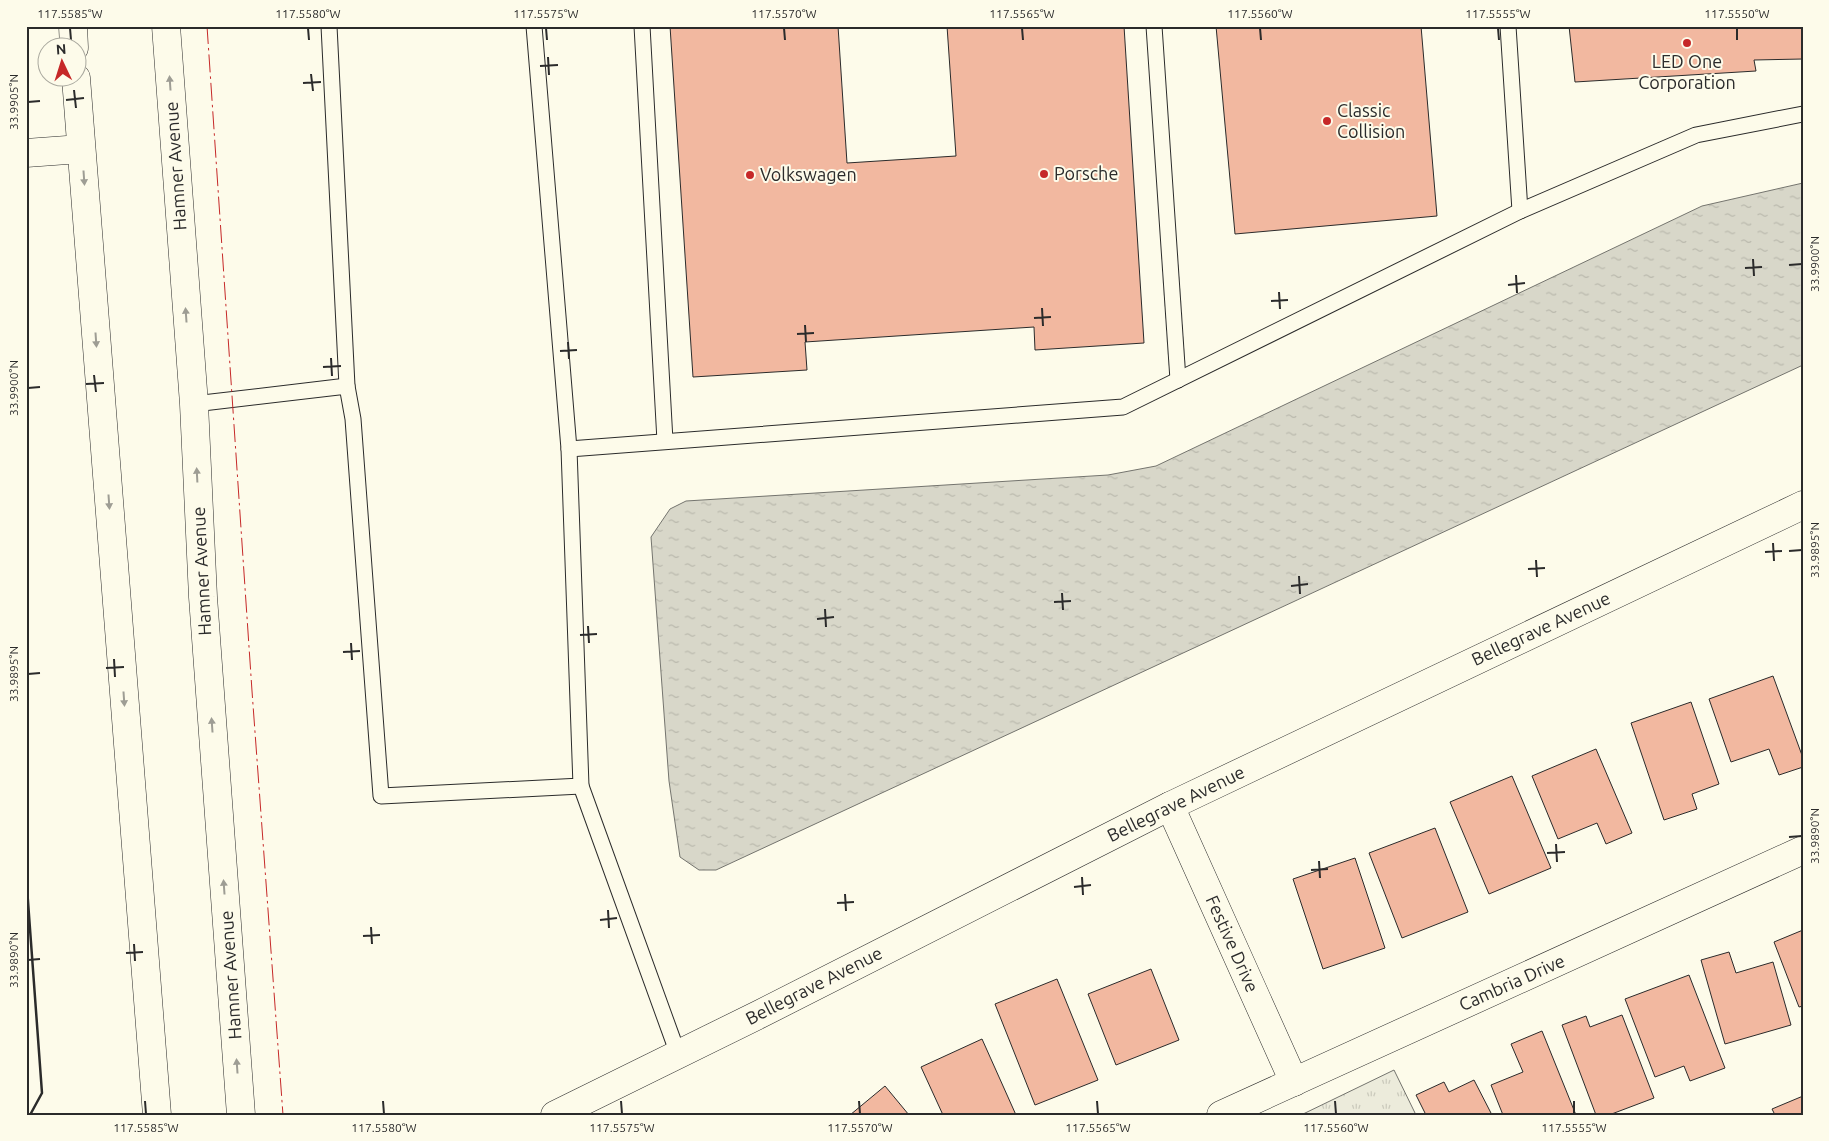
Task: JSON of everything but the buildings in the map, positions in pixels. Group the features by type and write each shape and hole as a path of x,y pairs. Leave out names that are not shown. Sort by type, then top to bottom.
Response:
{"main road":[{"name":"Hamner Avenue","path":"166,26 194,404 204,607 241,1115"},
{"path":"77,88 157,1115"},
{"path":"26,153 81,149"},
{"name":"Bellegrave Avenue","path":"554,1115 1170,806 1803,505"},
{"name":"Festive Drive","path":"1170,806 1294,1082"},
{"name":"Cambria Drive","path":"1221,1115 1803,850"}],"lane":[{"path":"329,26 348,386 353,419 381,796 581,786"},
{"path":"534,26 569,448 581,786 678,1054"},
{"path":"642,26 665,441"},
{"path":"1154,26 1178,380"},
{"path":"1508,26 1520,211"},
{"path":"569,448 1123,407 1520,211 1696,135 1803,114"},
{"path":"194,404 348,386"}],"green space":[{"path":"1394,1070 1416,1115 1301,1115"}],"water":[{"path":"1803,183 1803,365 716,870 699,870 680,857 669,781 651,537 670,509 686,501 1108,475 1156,466 1702,206"}],"wall":[{"path":"26,874 42,1093 30,1115"}],"power":[{"path":"207,26 283,1115"}],"place":[{"name":"LED One Corporation","path":"1687,43"},
{"name":"Classic Collision","path":"1327,121"},
{"name":"Porsche","path":"1044,174"},
{"name":"Volkswagen","path":"750,175"}]}
